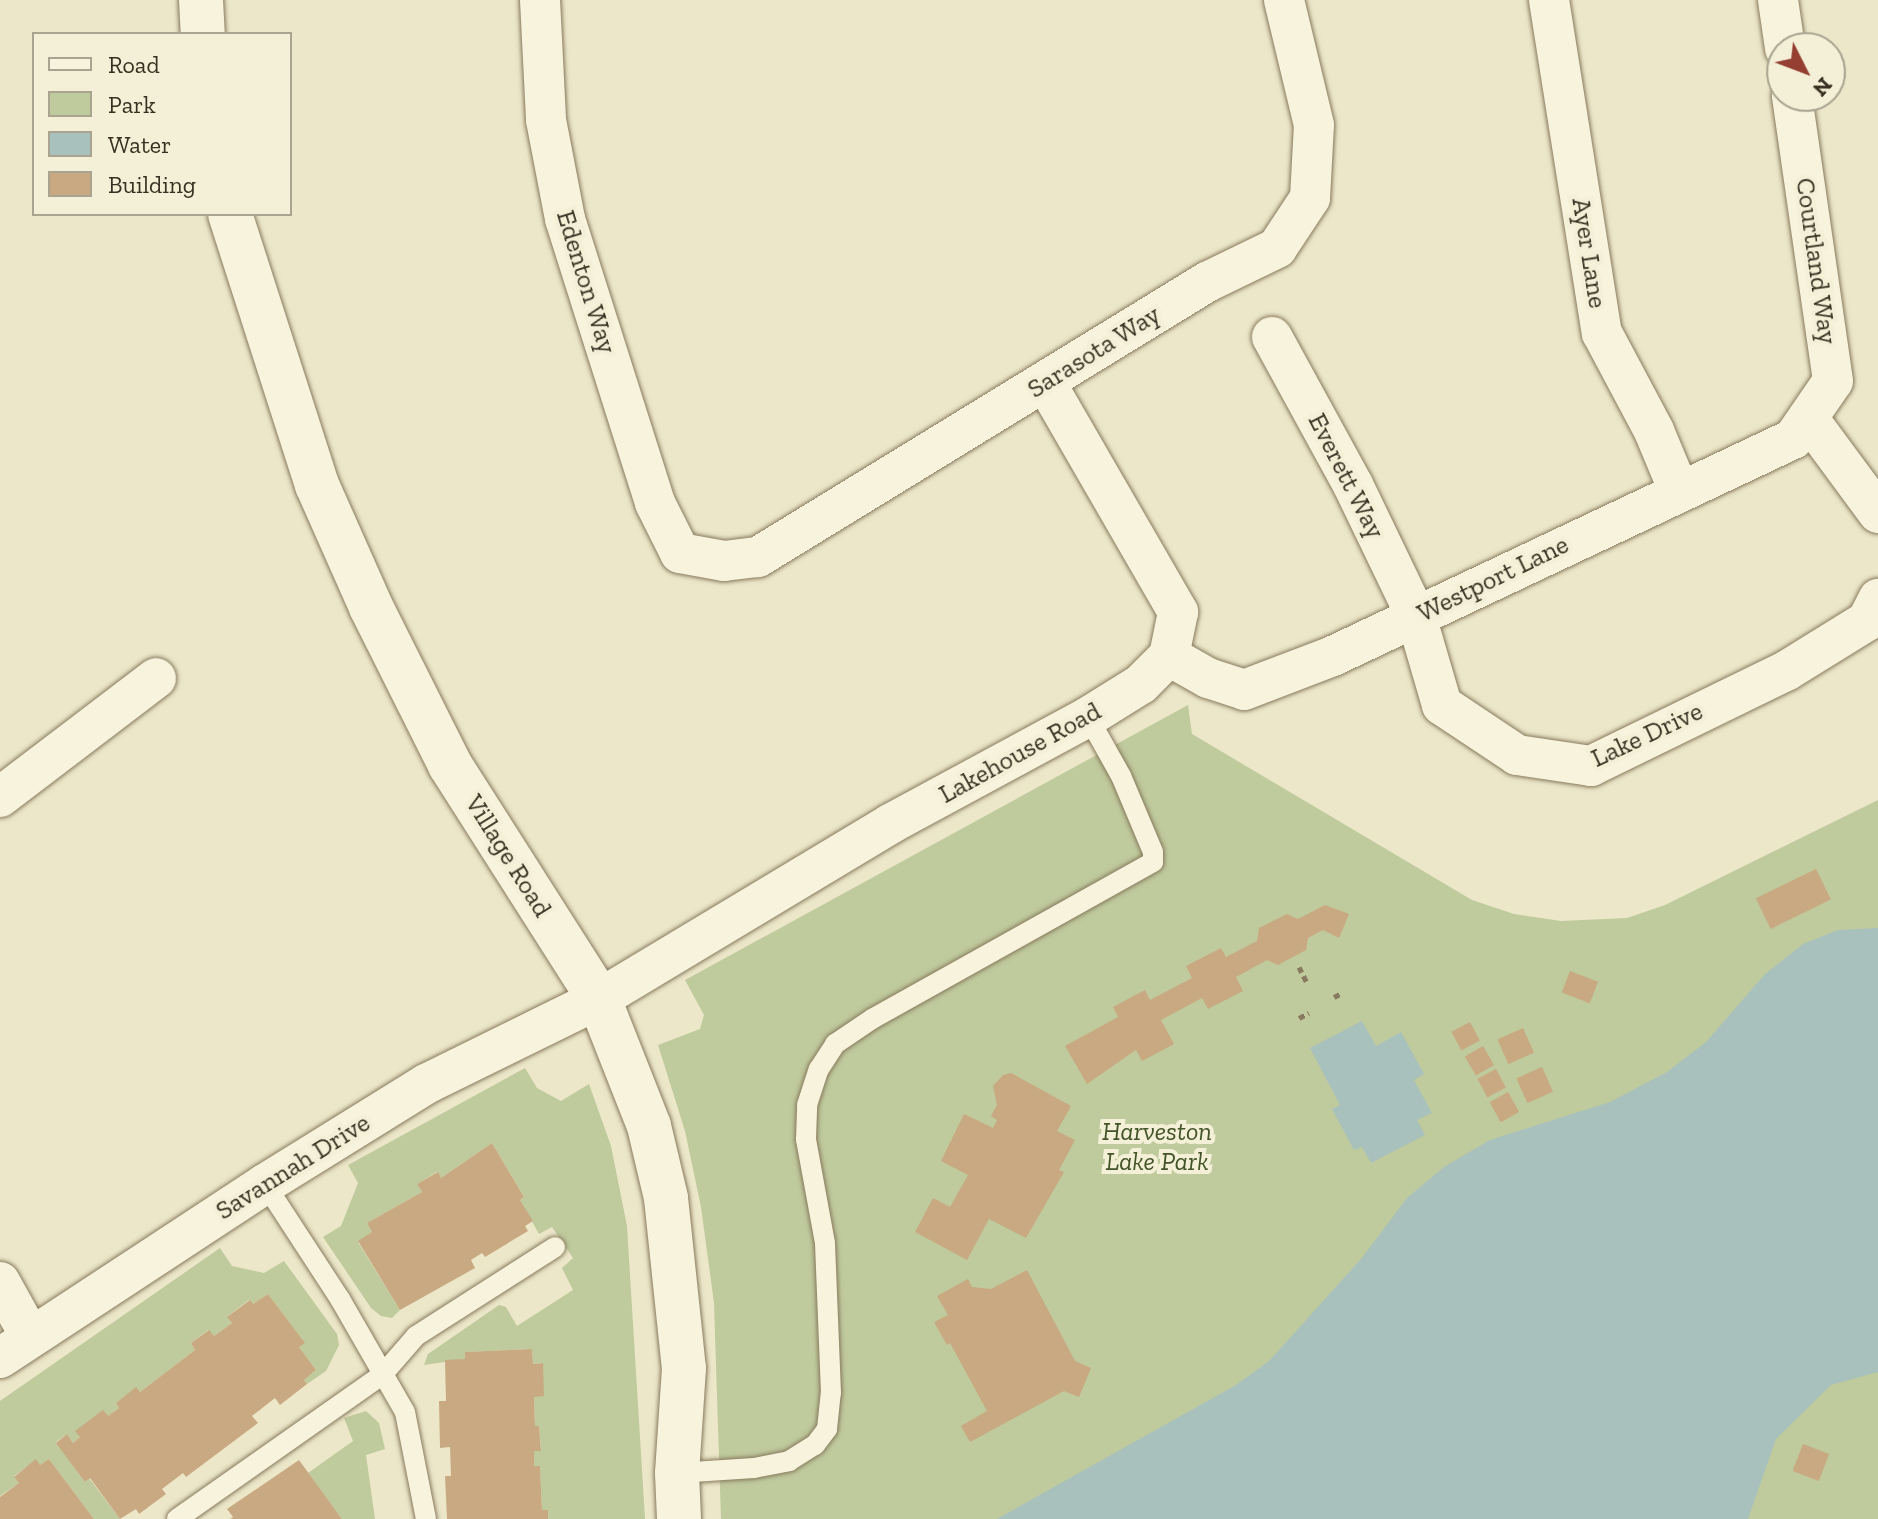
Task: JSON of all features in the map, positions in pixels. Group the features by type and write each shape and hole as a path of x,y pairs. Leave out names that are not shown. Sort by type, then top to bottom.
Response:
{"street":[{"path":"201,0 203,32"},
{"name":"Edenton Way","path":"540,0 546,120 565,219 655,503 680,553"},
{"name":"Sarasota Way","path":"680,553 724,561 758,557 1207,282 1277,248 1310,198 1314,125 1284,0"},
{"name":"Ayer Lane","path":"1549,0 1602,333 1654,431 1679,491"},
{"path":"1778,0 1783,32"},
{"name":"Courtland Way","path":"1794,112 1833,381 1808,418"},
{"name":"Village Road","path":"231,216 317,485 371,607 450,765 599,999 649,1126 666,1198 684,1368 677,1473 679,1519"},
{"name":"Everett Way","path":"1272,337 1353,485 1416,616"},
{"path":"1046,383 1178,612 1169,656"},
{"path":"1808,418 1878,513"},
{"name":"Westport Lane","path":"1169,656 1208,678 1244,690 1333,656 1793,439 1808,418"},
{"name":"Lake Drive","path":"1416,616 1442,705 1517,755 1591,766 1786,671 1867,621 1878,599"},
{"name":"Lakehouse Road","path":"599,999 890,824 1088,717 1141,684 1169,656"},
{"path":"0,797 156,678"},
{"name":"Savannah Drive","path":"15,1347 265,1184 426,1084 599,999"},
{"path":"0,1282 15,1347"}],"lane":[{"path":"677,1473 754,1468 789,1461 815,1445 827,1429 831,1393 825,1243 806,1139 807,1105 819,1069 835,1044 872,1019 1153,862 1153,852 1121,776 1088,717"},
{"path":"265,1184 405,1412 426,1519"},
{"path":"177,1519 383,1374 416,1336 555,1247"}],"path":[{"path":"1299,967 1306,981"},
{"path":"1334,997 1342,993"},
{"path":"1299,1018 1309,1013"}],"green space":[{"name":"Harveston Lake Park","path":"1188,705 1192,734 1472,900 1514,914 1561,921 1627,918 1665,905 1878,800 1878,1519 721,1519 714,1303 701,1207 685,1131 658,1045 700,1029 704,1015 685,980"},
{"path":"525,1068 537,1088 561,1101 589,1084 611,1146 627,1226 645,1519 548,1519 548,1510 542,1510 540,1467 534,1466 534,1451 541,1450 539,1426 535,1426 534,1397 542,1363 533,1364 532,1349 466,1352 465,1359 424,1365 428,1354 499,1305 506,1307 517,1326 573,1290 562,1268 573,1258 552,1227 539,1234 520,1200 524,1197 492,1143 441,1178 437,1172 417,1184 422,1192 367,1223 372,1232 358,1242 400,1310 392,1318 381,1316 371,1308 323,1237 341,1226 358,1183 348,1165"},
{"path":"220,1248 232,1266 264,1273 284,1261 337,1334 339,1345 326,1371 307,1384 304,1380 316,1370 299,1347 304,1342 268,1294 253,1304 249,1300 228,1316 232,1323 214,1336 208,1330 191,1343 195,1350 140,1392 136,1388 116,1403 119,1408 108,1416 76,1431 80,1437 73,1443 67,1434 56,1442 85,1482 89,1478 120,1519 94,1519 49,1459 40,1465 36,1460 14,1476 19,1483 0,1496 0,1401"},
{"path":"366,1411 379,1423 385,1449 366,1455 375,1519 342,1519 308,1473 353,1441 344,1418"}],"water":[{"path":"1878,928 1878,1372 1831,1385 1776,1439 1748,1519 997,1519 1236,1385 1269,1361 1361,1259 1407,1198 1444,1167 1490,1140 1610,1102 1667,1072 1706,1042 1765,974 1803,944 1838,930"},
{"path":"1362,1021 1376,1046 1401,1032 1424,1074 1414,1080 1432,1113 1417,1120 1425,1135 1371,1163 1362,1147 1354,1150 1332,1109 1340,1105 1310,1048"}],"building":[{"path":"1816,869 1831,900 1771,929 1756,898"},
{"path":"1325,905 1349,914 1339,938 1323,930 1308,938 1306,950 1278,965 1267,960 1236,977 1243,991 1208,1009 1202,998 1161,1020 1174,1044 1142,1061 1136,1050 1087,1084 1065,1046 1118,1017 1113,1007 1145,990 1150,1000 1192,978 1186,966 1221,948 1226,957 1257,941 1259,928 1287,914 1298,919"},
{"path":"1570,971 1598,982 1590,1003 1562,992"},
{"path":"1470,1022 1480,1041 1461,1050 1451,1032"},
{"path":"1523,1028 1534,1053 1508,1064 1497,1039"},
{"path":"1483,1046 1494,1065 1476,1076 1465,1056"},
{"path":"1542,1067 1553,1092 1527,1103 1516,1078"},
{"path":"1496,1069 1506,1088 1487,1097 1477,1079"},
{"path":"1011,1073 1071,1106 1057,1131 1075,1140 1059,1170 1064,1172 1026,1238 989,1219 967,1260 915,1232 933,1198 950,1207 968,1175 941,1161 964,1114 993,1128 997,1120 991,1116 997,1105 993,1086 1003,1075"},
{"path":"1508,1092 1519,1112 1501,1122 1490,1102"},
{"path":"492,1143 524,1197 520,1200 533,1221 525,1226 528,1231 485,1257 482,1253 471,1260 475,1268 400,1310 358,1241 372,1232 367,1223 422,1192 417,1184 438,1172 441,1178"},
{"path":"1027,1270 1075,1361 1091,1368 1079,1397 1064,1391 970,1442 961,1426 987,1411 950,1343 947,1345 934,1322 948,1315 937,1296 968,1279 972,1287 991,1289"},
{"path":"268,1294 305,1343 299,1347 316,1370 304,1380 307,1384 280,1405 275,1398 252,1416 258,1423 186,1477 183,1473 162,1489 166,1494 139,1514 136,1509 120,1519 90,1478 85,1482 56,1443 67,1434 73,1443 80,1437 75,1431 103,1410 108,1416 119,1408 116,1403 136,1387 140,1392 195,1350 191,1343 209,1330 214,1336 232,1323 227,1317 250,1300 253,1304"},
{"path":"532,1349 533,1364 543,1363 544,1396 534,1397 535,1426 539,1426 541,1451 534,1451 534,1466 540,1466 542,1510 548,1510 548,1519 447,1519 445,1476 451,1476 450,1447 440,1448 439,1401 446,1401 445,1360 465,1359 465,1352"},
{"path":"1803,1444 1829,1454 1819,1481 1793,1471"},
{"path":"36,1459 40,1465 49,1459 94,1519 0,1519 0,1497 19,1483 14,1477"},
{"path":"299,1460 342,1519 230,1519 233,1517 227,1509"}]}
